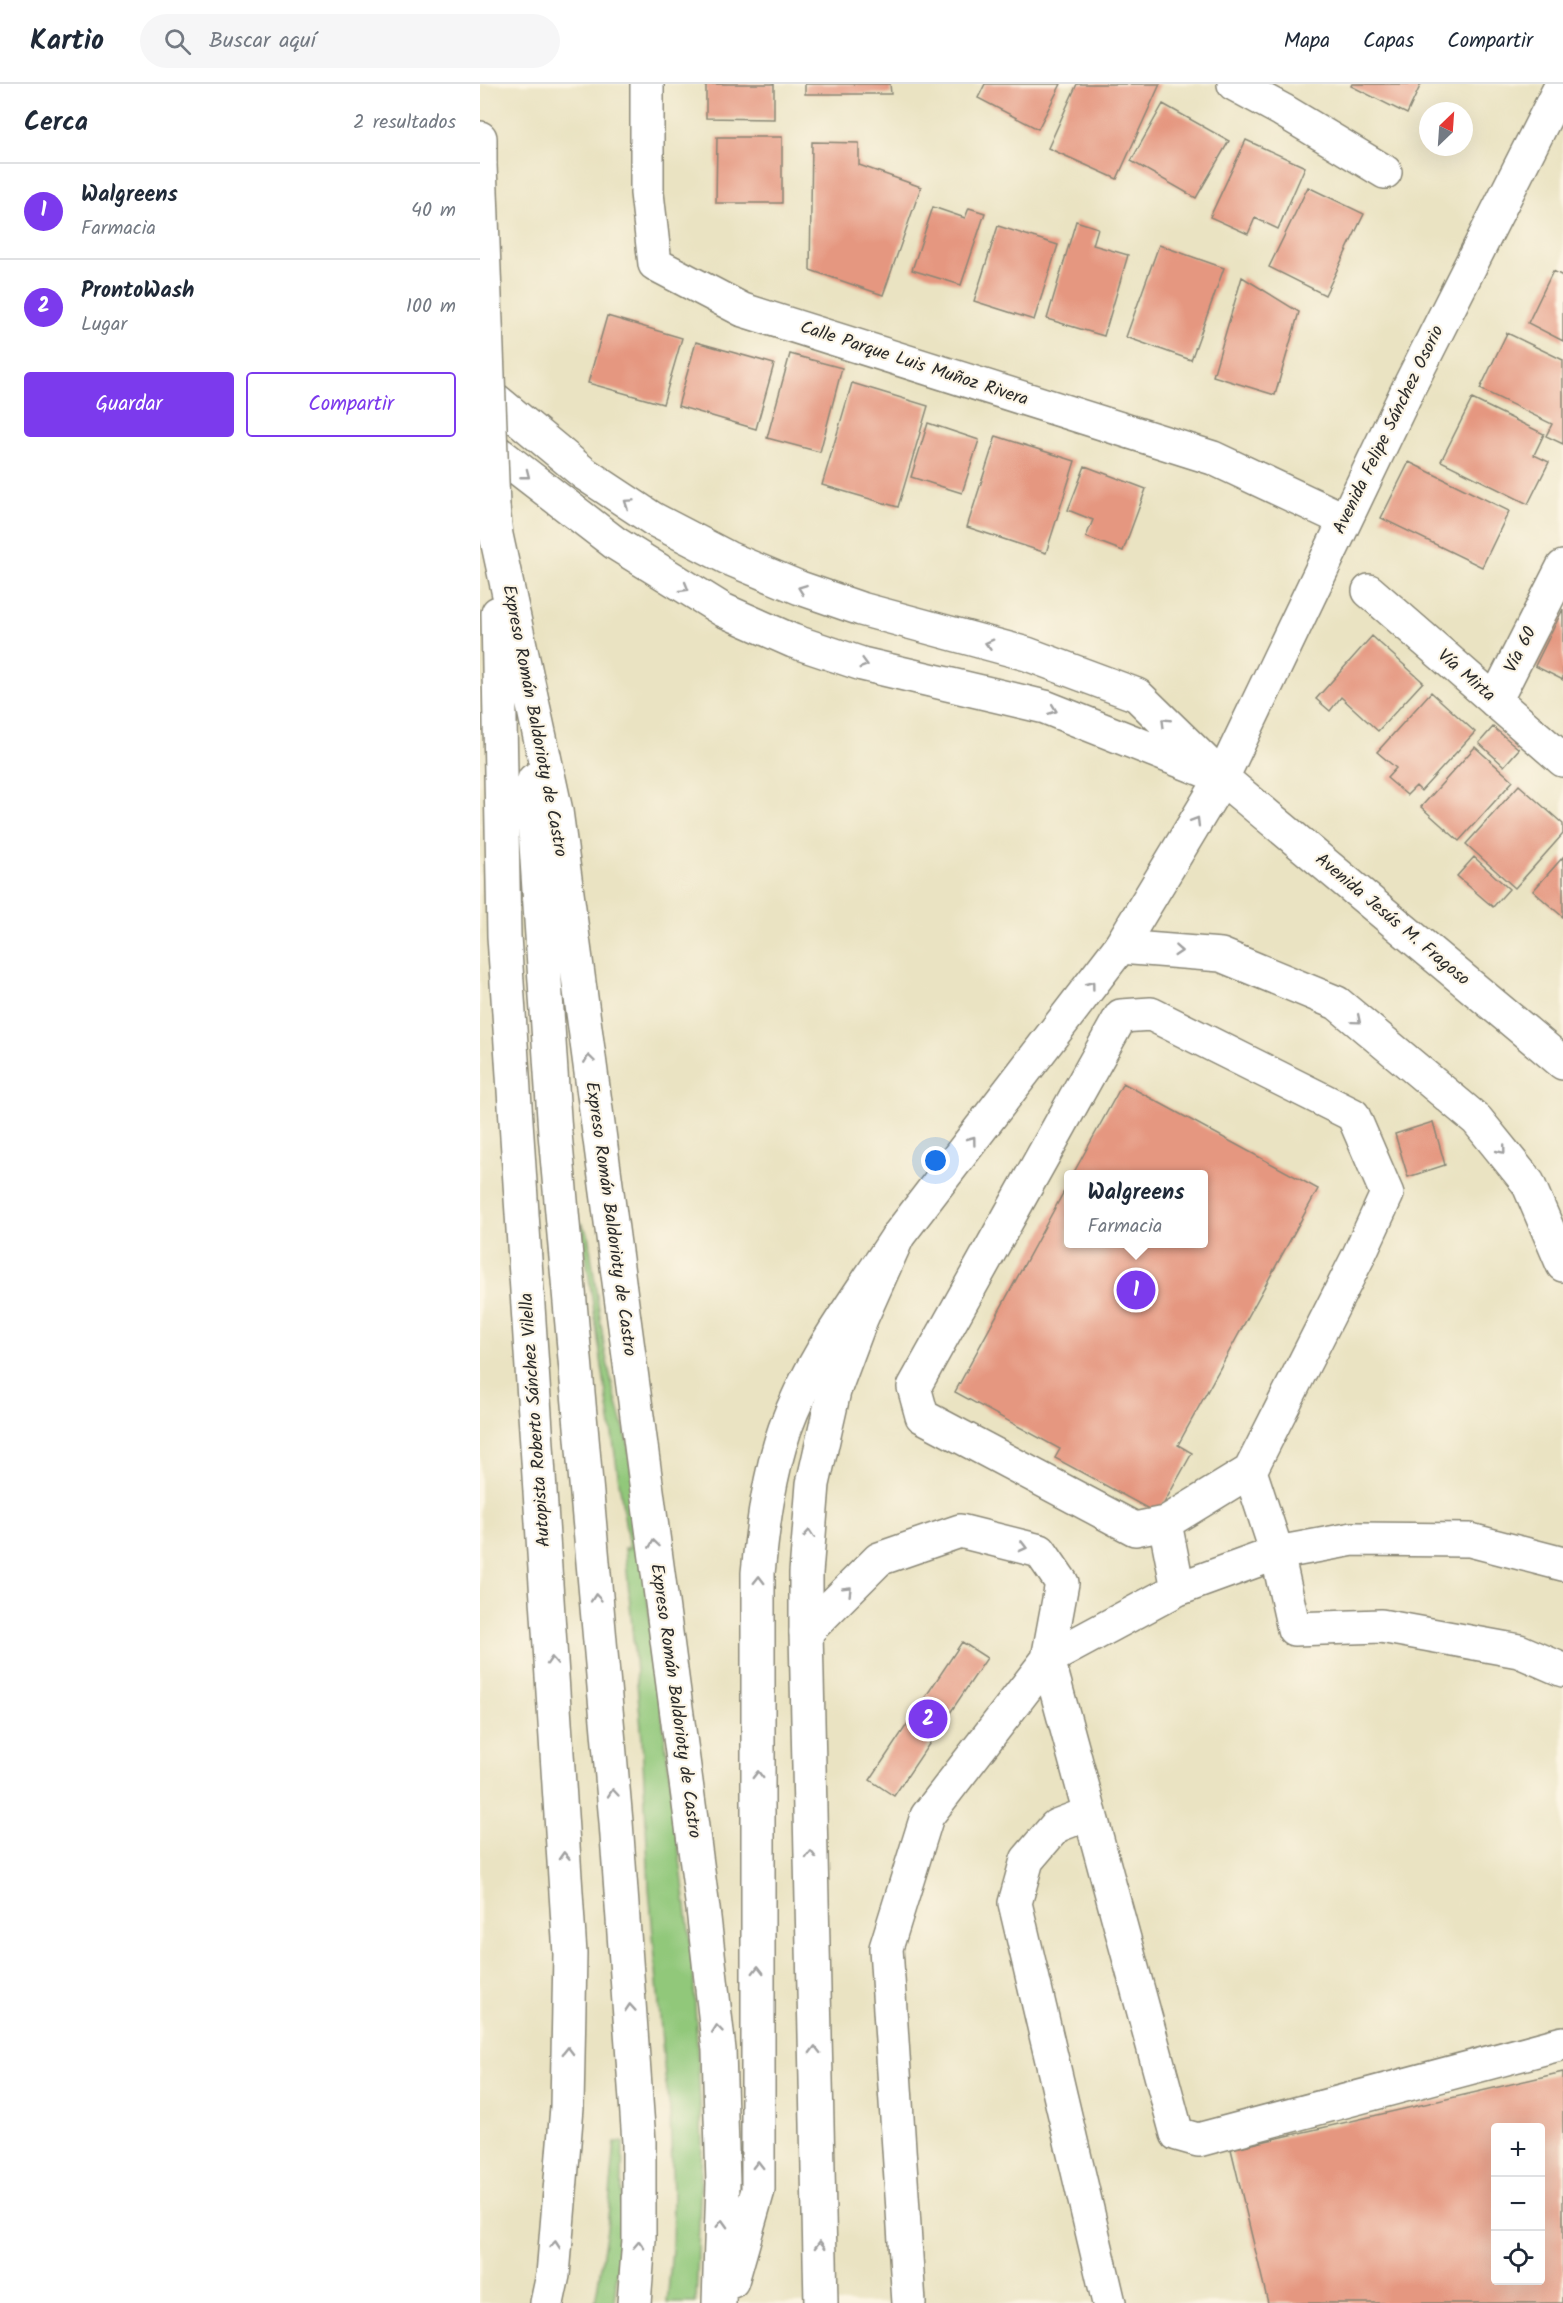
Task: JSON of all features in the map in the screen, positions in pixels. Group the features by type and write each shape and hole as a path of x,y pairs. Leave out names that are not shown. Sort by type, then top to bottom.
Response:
{"main road":[{"name":"Calle Parque Luis Muñoz Rivera","path":"646,84 647,193 655,264 743,310 1213,458 1345,520"},
{"path":"1234,84 1289,97 1385,172"},
{"name":"Avenida Felipe Sánchez Osorio","path":"898,1236 1120,947 1222,777 1410,385 1562,84"},
{"name":"Expreso Román Baldorioty de Castro","path":"480,138 495,521 556,811 703,1909 719,2050 723,2183 719,2303"},
{"path":"480,387 585,474 653,519 728,558 800,588 861,609 1027,654 1137,695 1222,777"},
{"path":"480,439 615,543 723,610 793,640 862,664 1045,706 1222,777"},
{"name":"Autopista Roberto Sánchez Vilella","path":"495,521 504,936 570,1954 567,2107 553,2275 548,2303"},
{"name":"Vía 60","path":"1495,701 1563,567"},
{"name":"Vía Mirta","path":"1369,591 1563,760"},
{"path":"535,718 534,814 555,1133 616,1822 639,2142 639,2240 634,2303"},
{"name":"Avenida Jesús M. Fragoso","path":"1222,777 1562,1060"},
{"path":"1120,947 1221,955 1337,1003 1477,1119 1528,1183 1563,1265"},
{"path":"1151,1014 1353,1115 1387,1194 1250,1471 1165,1523 1135,1528 922,1416 914,1387 1121,1016 1151,1014"},
{"path":"821,2303 806,1632 813,1484 834,1391 861,1319 898,1236"},
{"path":"726,2303 758,2190 758,1573 768,1491 786,1429 818,1360 898,1236"},
{"path":"1250,1471 1277,1553 1294,1629 1381,1626 1519,1651 1563,1670"},
{"path":"1165,1523 1178,1588"},
{"path":"806,1632 879,1559 960,1531 1040,1551 1062,1583 1048,1659 1178,2134 1198,2140 1563,2043"},
{"path":"909,2303 886,1948 927,1816 1048,1659 1178,1588 1277,1553 1353,1539 1470,1540 1563,1564"},
{"path":"1090,1813 1056,1826 1048,1834 1027,1860 1015,1903 1109,2303"}],"green space":[{"path":"581,1223 588,1234 605,1352 628,1443 693,1963 702,2144 696,2303 667,2303 672,2250 673,2197 670,2110 665,2077 649,1887 642,1739 625,1548 629,1549"},
{"path":"615,2142 623,2142 620,2245 614,2303 595,2303 607,2228"}],"building":[{"path":"706,84 774,84 774,119 706,118"},
{"path":"805,84 890,84 891,94 805,94"},
{"path":"985,84 1061,84 1038,129 978,98"},
{"path":"1077,84 1160,84 1117,179 1048,148"},
{"path":"1352,84 1421,84 1407,114 1351,86"},
{"path":"1163,104 1229,141 1196,198 1131,161"},
{"path":"717,137 782,137 782,203 716,203"},
{"path":"1246,140 1305,167 1278,229 1255,218 1248,234 1210,217"},
{"path":"812,142 859,143 859,165 921,187 883,295 810,270"},
{"path":"1308,187 1364,214 1325,295 1269,267"},
{"path":"933,207 965,218 969,208 985,213 961,285 912,270"},
{"path":"1076,221 1098,228 1093,245 1128,255 1104,336 1047,319"},
{"path":"998,226 1058,245 1034,320 974,301"},
{"path":"1159,245 1224,268 1191,360 1126,337"},
{"path":"1553,271 1563,276 1563,341 1528,323"},
{"path":"1242,277 1299,312 1275,395 1213,376"},
{"path":"607,316 682,338 663,404 588,383"},
{"path":"1507,333 1563,360 1563,444 1546,436 1552,424 1480,389"},
{"path":"696,342 774,364 756,429 678,406"},
{"path":"790,354 842,368 820,452 767,438"},
{"path":"852,383 928,406 898,507 822,485"},
{"path":"1472,399 1544,434 1534,455 1549,462 1528,504 1441,461"},
{"path":"928,423 979,440 962,493 911,477"},
{"path":"996,436 1075,461 1046,553 967,527"},
{"path":"1409,462 1509,511 1482,567 1381,518"},
{"path":"1085,466 1146,489 1123,551 1086,537 1093,520 1068,510"},
{"path":"1563,609 1563,680 1535,666"},
{"path":"1372,636 1423,682 1378,731 1341,697 1330,711 1316,699"},
{"path":"1431,692 1475,732 1421,791 1416,786 1407,795 1387,778 1396,768 1377,752"},
{"path":"1493,727 1519,749 1504,766 1479,743"},
{"path":"1475,747 1513,781 1459,841 1421,807"},
{"path":"1519,785 1563,824 1563,834 1515,888 1466,844"},
{"path":"1474,857 1509,889 1493,907 1457,876"},
{"path":"1563,857 1563,917 1533,891"},
{"path":"1123,1083 1318,1189 1178,1445 1192,1453 1158,1514 1055,1458 1060,1449 955,1392 1064,1191 1064,1248 1208,1248 1208,1170 1075,1170"},
{"path":"1433,1122 1445,1165 1408,1177 1395,1134"},
{"path":"962,1642 987,1658 894,1796 870,1780"},
{"path":"1563,2072 1563,2303 1268,2303 1231,2149"}],"place":[{"name":"Walgreens","path":"1136,1290"},
{"name":"ProntoWash","path":"928,1719"}]}
